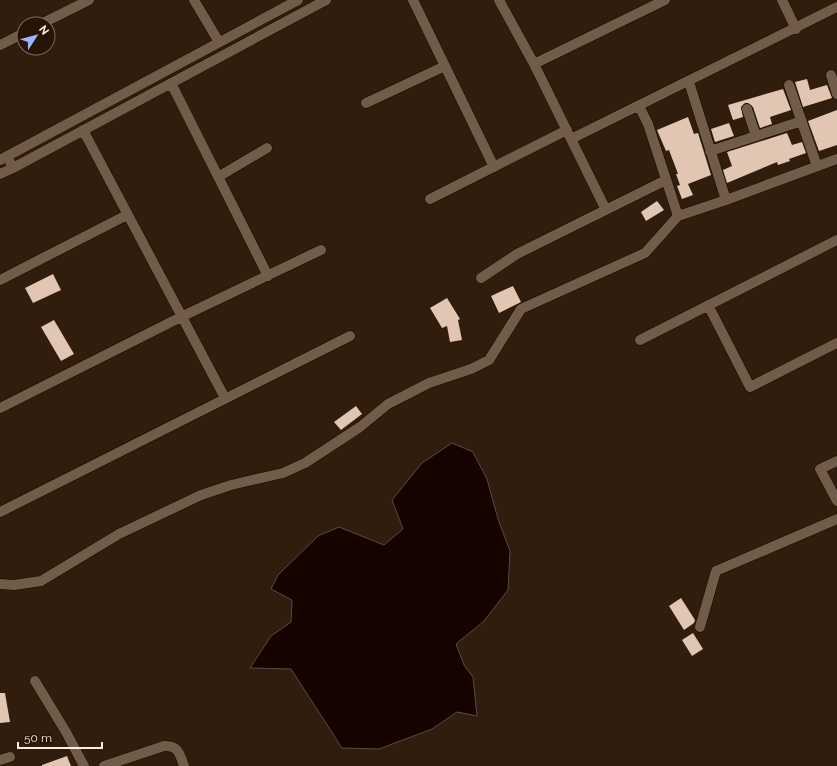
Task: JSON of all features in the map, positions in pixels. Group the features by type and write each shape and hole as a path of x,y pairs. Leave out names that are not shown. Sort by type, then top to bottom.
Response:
{"street":[{"path":"56,16 88,0"},
{"path":"194,0 220,42"},
{"path":"13,168 3,158 220,42 286,3 298,0"},
{"path":"0,174 326,0"},
{"path":"413,0 494,167"},
{"path":"499,0 534,64 606,210"},
{"path":"534,64 665,0"},
{"path":"782,0 796,29"},
{"path":"430,199 494,167 569,134 639,106 796,29 837,7"},
{"path":"0,45 16,37"},
{"path":"366,103 445,66"},
{"path":"831,75 837,94"},
{"path":"689,82 726,200"},
{"path":"171,83 268,276"},
{"path":"789,85 816,166"},
{"path":"639,106 648,124 678,216"},
{"path":"747,109 756,136"},
{"path":"710,151 802,121"},
{"path":"83,130 127,215 183,316 225,398"},
{"path":"218,177 267,148"},
{"path":"0,584 14,585 41,581 119,534 201,495 231,485 283,472 305,463 360,427 388,404 429,382 471,369 489,360 521,309 645,253 678,216 837,159"},
{"path":"481,278 517,254 666,180"},
{"path":"0,280 127,215"},
{"path":"640,340 837,240"},
{"path":"0,408 183,316 321,250"},
{"path":"708,305 750,387 837,343"},
{"path":"0,512 350,336"},
{"path":"837,461 820,469 837,501"},
{"path":"700,627 716,571 837,519"},
{"path":"35,681 66,732 84,766"},
{"path":"104,766 164,746 171,746 176,749 180,754 184,766"},
{"path":"0,760 10,757"}],"shaded area":[{"path":"452,443 473,452 487,479 498,519 510,551 508,590 484,621 456,644 464,665 473,677 477,716 457,712 432,729 379,749 342,748 291,669 250,668 271,636 291,622 292,600 271,589 278,575 318,536 339,527 384,545 403,529 392,500 422,463"}],"building":[{"path":"807,79 810,90 827,85 832,98 803,107 795,82"},
{"path":"783,89 791,110 770,117 772,124 760,128 753,107 748,103 745,103 741,107 743,117 733,120 728,105"},
{"path":"837,110 837,145 819,151 808,121"},
{"path":"688,117 694,134 698,133 711,175 688,184 693,195 682,199 677,186 680,185 676,174 678,174 669,150 666,151 657,130"},
{"path":"729,123 734,136 715,142 711,129"},
{"path":"787,133 792,145 802,142 806,153 778,165 777,162 727,183 723,170 732,166 727,152"},
{"path":"657,201 664,210 646,221 641,212"},
{"path":"53,274 61,290 33,303 25,288"},
{"path":"513,286 521,302 499,313 491,296"},
{"path":"447,298 460,319 458,320 462,340 450,342 447,326 442,328 430,308"},
{"path":"54,320 74,354 61,361 41,327"},
{"path":"356,406 362,414 341,430 334,422"},
{"path":"681,598 695,620 694,623 684,630 669,606"},
{"path":"693,633 703,649 692,656 682,640"},
{"path":"0,693 5,693 10,722 0,723"},
{"path":"67,756 71,766 42,766 42,765"}]}
